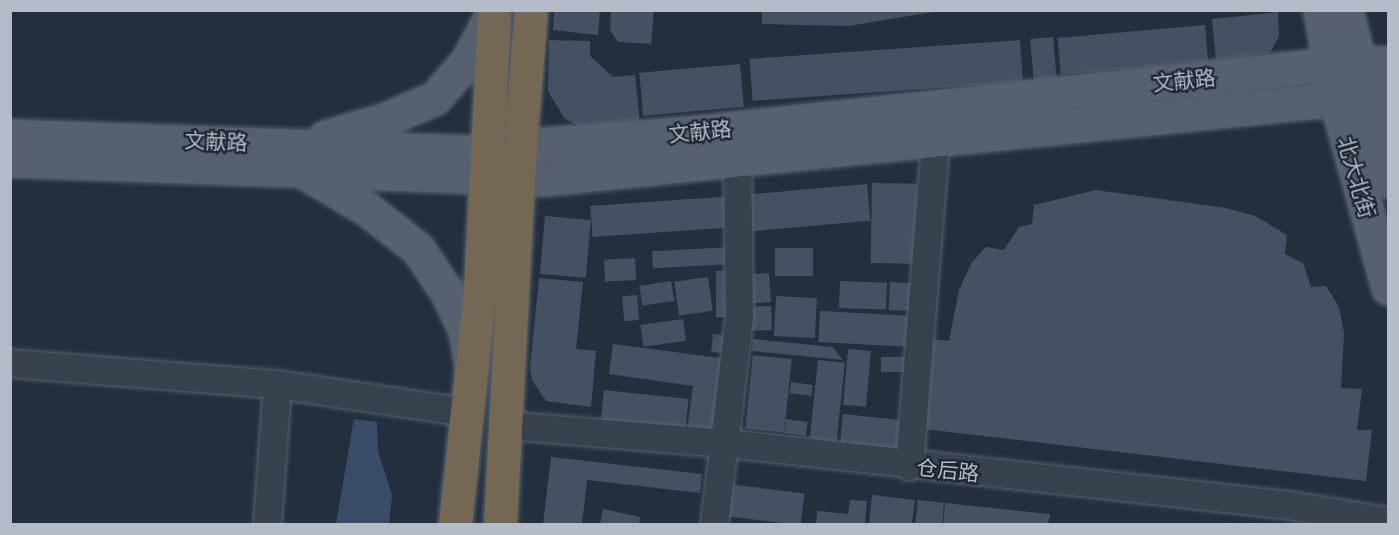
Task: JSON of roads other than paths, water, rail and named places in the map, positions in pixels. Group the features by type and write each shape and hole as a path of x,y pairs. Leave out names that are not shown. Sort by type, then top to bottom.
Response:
{"highway":[{"path":"455,525 471,366 531,10"},
{"path":"494,11 504,164 506,425 500,525"}],"main road":[{"path":"1320,10 1359,60"},
{"path":"1346,10 1359,60"},
{"path":"298,157 435,98 467,61 494,11"},
{"name":"文献路","path":"504,164 668,135 1359,60"},
{"name":"北大北街","path":"1359,60 1379,95 1388,169"},
{"name":"北大北街","path":"1359,60 1336,100 1389,288"},
{"name":"文献路","path":"10,136 298,157 504,164 737,160 1379,95"},
{"name":"文献路","path":"10,160 298,157"},
{"path":"298,157 418,249 447,292 465,330 471,366"}],"street":[{"path":"909,466 935,141"},
{"path":"714,525 727,443 739,318 737,160"},
{"path":"10,363 277,384 466,412"},
{"path":"267,525 277,384"},
{"name":"仓后路","path":"506,425 727,443 909,466 1289,505 1389,521"}],"water":[{"path":"354,419 377,422 378,451 392,495 389,524 336,524"}]}
